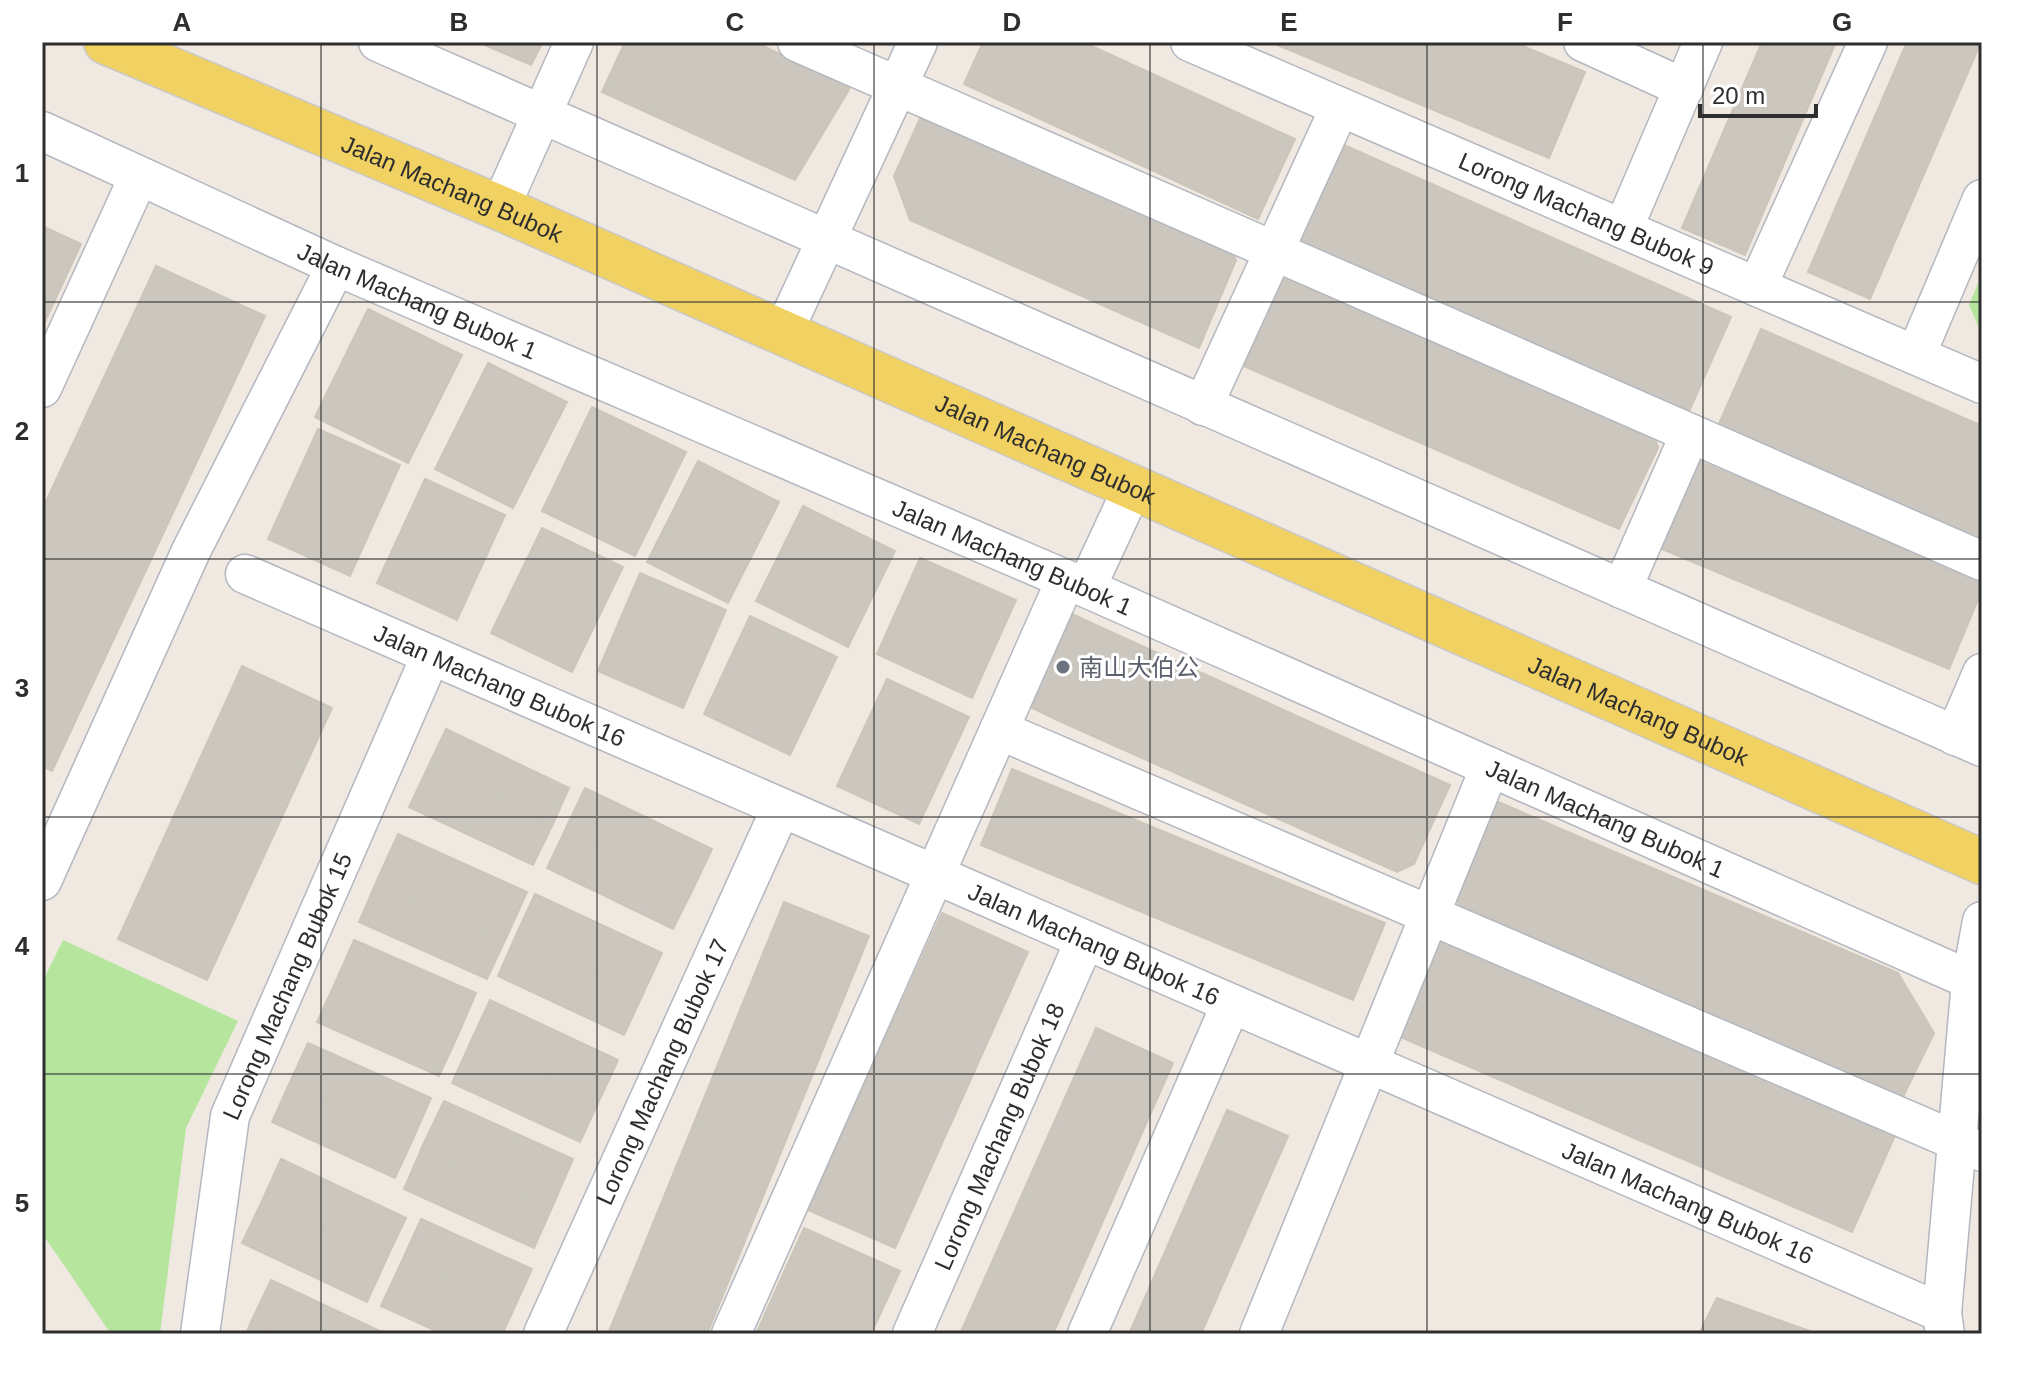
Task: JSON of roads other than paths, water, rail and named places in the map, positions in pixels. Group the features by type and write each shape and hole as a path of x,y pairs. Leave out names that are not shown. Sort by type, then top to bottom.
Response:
{"main road":[{"name":"Jalan Machang Bubok","path":"106,42 500,208 1982,862"}],"street":[{"path":"378,42 1968,742 1982,673"},
{"path":"500,208 574,42"},
{"path":"797,42 1982,561"},
{"path":"783,333 918,42"},
{"name":"Lorong Machang Bubok 9","path":"1190,42 1982,384"},
{"path":"1583,42 1684,88"},
{"path":"1623,229 1703,42"},
{"path":"1757,287 1868,42"},
{"path":"1203,406 1340,107"},
{"name":"Jalan Machang Bubok 1","path":"42,131 336,266 1076,584 1976,983"},
{"path":"42,388 139,176"},
{"path":"1916,355 1982,199"},
{"path":"42,881 191,551 336,266"},
{"path":"1622,589 1690,434"},
{"path":"731,1334 999,730 1076,584 1133,487"},
{"name":"Jalan Machang Bubok 16","path":"245,574 1370,1064 1944,1324"},
{"name":"Lorong Machang Bubok 15","path":"200,1334 230,1116 431,655"},
{"path":"999,730 1970,1147"},
{"path":"1259,1334 1490,767"},
{"name":"Lorong Machang Bubok 17","path":"543,1334 781,808"},
{"path":"1944,1324 1970,1147 1976,983 1982,921"},
{"name":"Lorong Machang Bubok 18","path":"912,1334 1085,940"},
{"path":"1087,1334 1231,1004"}],"place":[{"name":"南山大伯公","path":"1063,667"}]}
